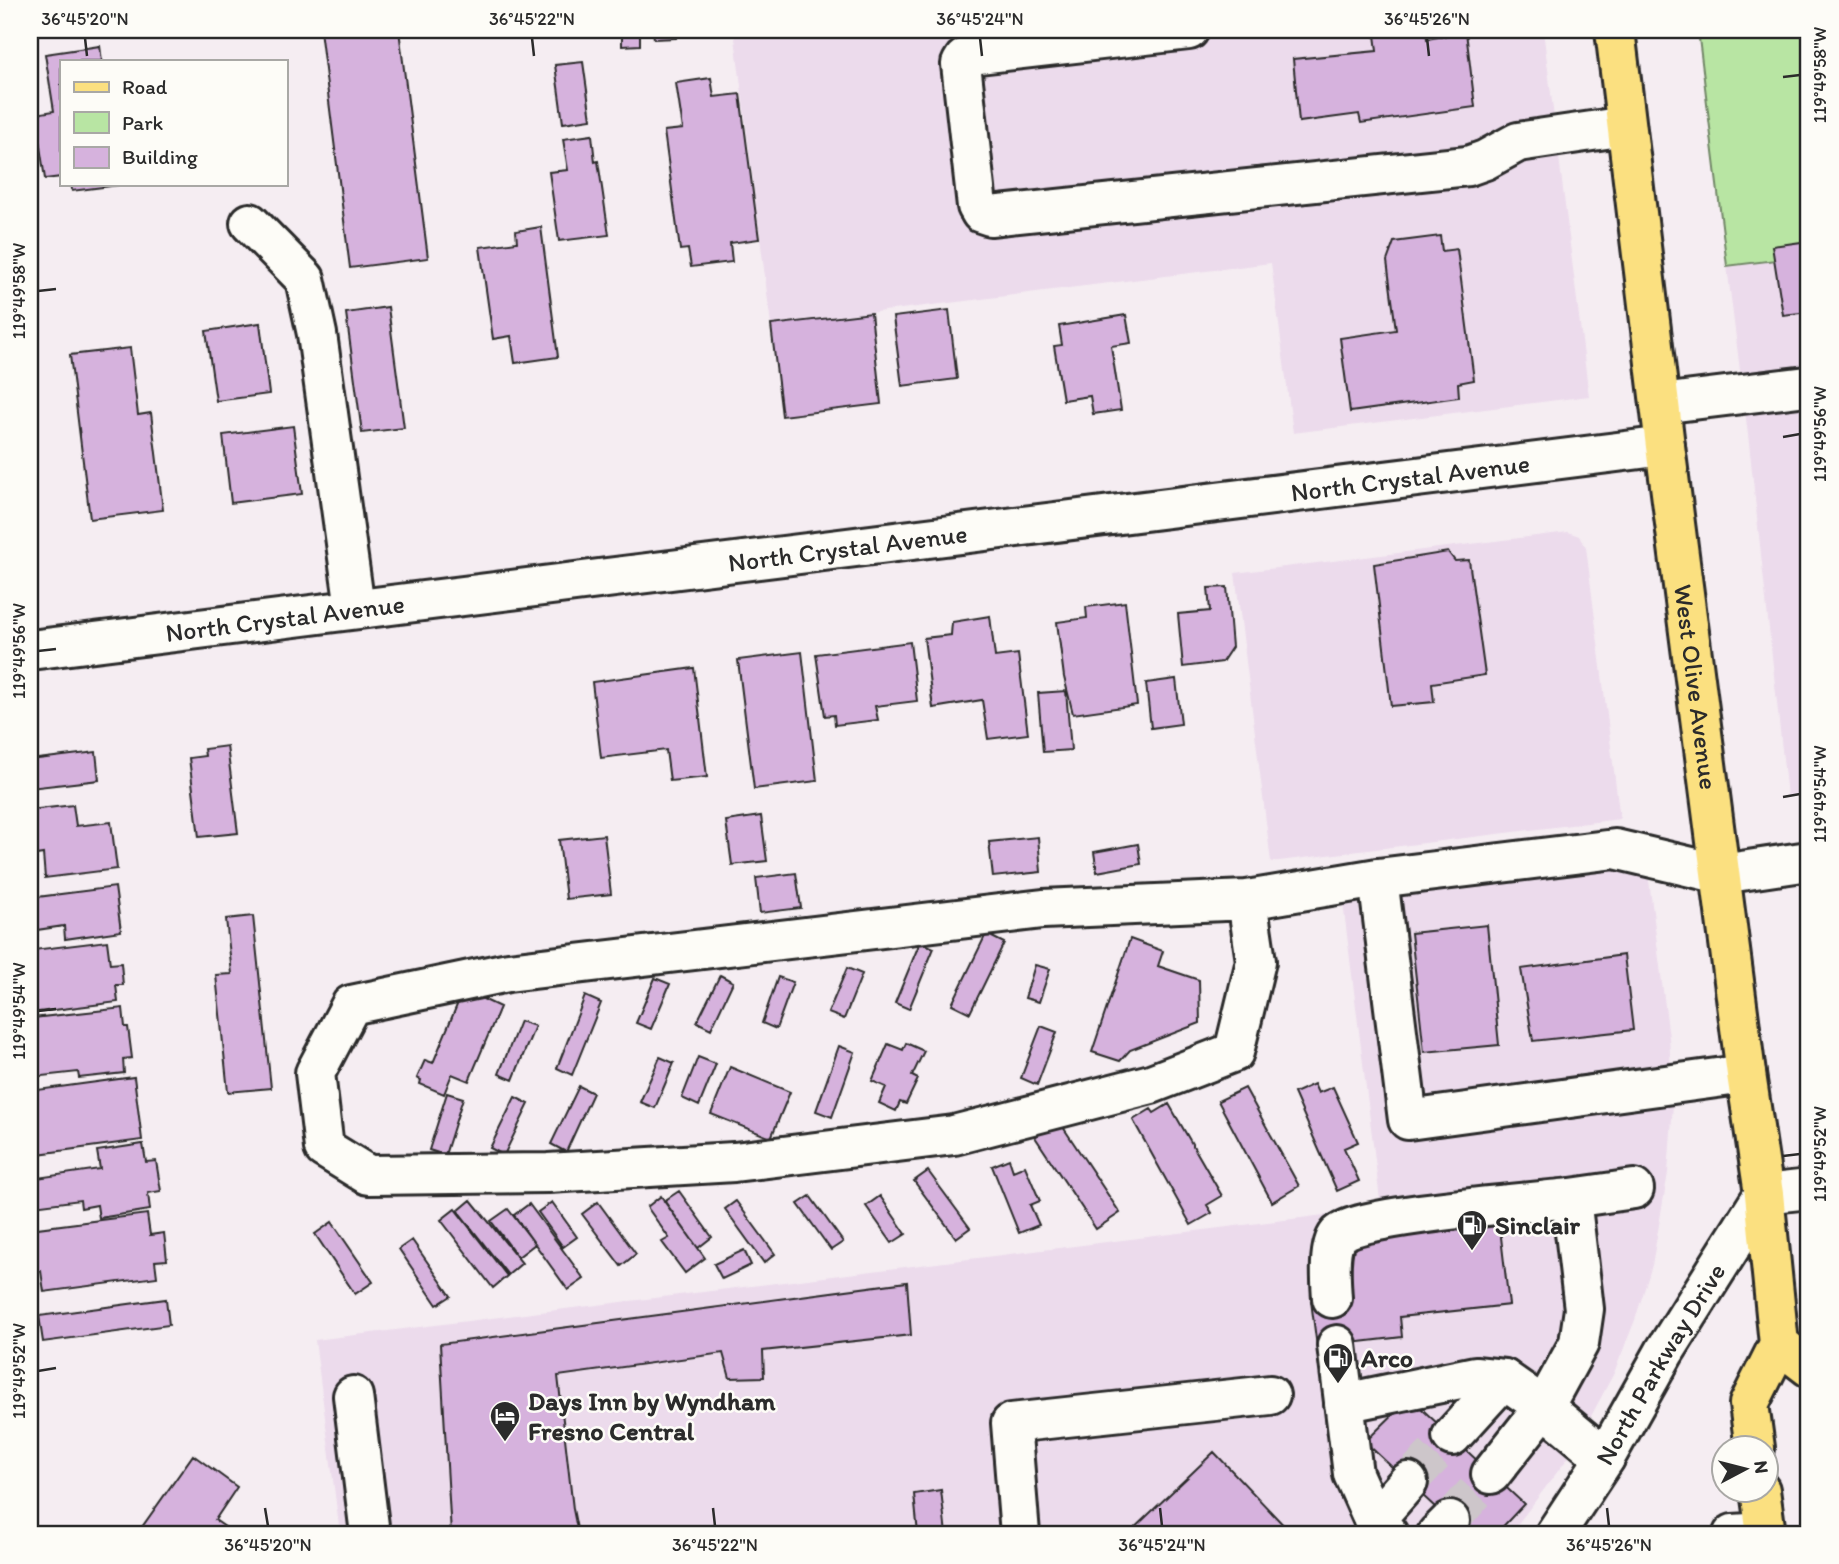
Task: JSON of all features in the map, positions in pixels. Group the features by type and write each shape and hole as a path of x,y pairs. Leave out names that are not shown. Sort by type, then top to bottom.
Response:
{"main road":[{"name":"West Olive Avenue","path":"1615,30 1665,446 1764,1194 1779,1344"},
{"path":"1753,1434 1749,1404 1779,1344 1809,1367"},
{"path":"1755,1533 1758,1504"}],"street":[{"path":"1189,30 970,55 964,59 961,64 977,206 981,213 989,216 1468,166 1518,142 1626,126"},
{"path":"250,223 305,279 317,334 355,608"},
{"path":"1660,404 1807,386"},
{"name":"North Crystal Avenue","path":"30,650 1665,446"},
{"path":"1247,900 1256,961 1234,1052 1151,1084 954,1135 734,1161 548,1173 368,1175 324,1149 315,1073 351,1005 508,972 1043,909 1247,900 1378,878 1615,849 1721,874 1809,861"},
{"path":"1378,878 1408,1120 1746,1074"},
{"path":"1332,1298 1331,1253 1338,1234 1353,1226 1391,1218 1634,1189"},
{"path":"1764,1194 1809,1189"},
{"name":"North Parkway Drive","path":"1555,1534 1605,1458 1665,1351 1764,1194"},
{"path":"1491,1474 1544,1407 1579,1343 1584,1308 1571,1198"},
{"path":"1337,1345 1353,1474 1381,1528"},
{"path":"1344,1404 1475,1376 1504,1379 1544,1407 1605,1458"},
{"path":"1452,1436 1504,1379"},
{"path":"1020,1534 1011,1423 1270,1395"},
{"path":"353,1396 370,1534"},
{"path":"1381,1528 1408,1482"}],"shaded area":[{"path":"734,30 1543,30 1589,396 1293,433 1271,263 771,325"},
{"path":"1809,256 1809,793 1787,796 1727,266"},
{"path":"1568,532 1579,536 1586,547 1620,819 1271,862 1235,573"},
{"path":"1647,865 1669,1037 1673,1104 1668,1173 1652,1265 1635,1320 1614,1373 1571,1454 1510,1534 340,1534 315,1340 1381,1208 1343,903"}],"green space":[{"path":"1698,30 1809,30 1809,256 1727,266"}],"building":[{"path":"320,30 399,30 428,258 350,268"},
{"path":"622,30 640,30 640,45 622,46"},
{"path":"653,30 676,30 676,38 654,39"},
{"path":"1426,30 1427,39 1466,32 1475,107 1361,123 1359,114 1299,122 1293,59 1377,51 1375,35"},
{"path":"100,46 102,60 60,60 60,177 45,179 35,114 54,111 45,54"},
{"path":"583,62 591,119 563,123 555,65"},
{"path":"711,78 714,97 740,94 759,239 730,243 732,262 691,267 688,249 680,250 664,131 683,129 676,83"},
{"path":"592,135 609,235 559,241 549,172 568,170 563,139"},
{"path":"71,186 110,186 72,191"},
{"path":"541,227 558,357 515,363 511,336 493,339 480,247 517,242 516,231"},
{"path":"1440,236 1442,251 1457,249 1474,380 1458,383 1459,397 1350,412 1340,338 1396,330 1387,261 1394,242"},
{"path":"1809,241 1809,312 1783,315 1772,246"},
{"path":"388,307 404,428 362,433 346,313"},
{"path":"949,310 957,379 902,386 893,317"},
{"path":"871,313 881,404 782,416 771,325"},
{"path":"1126,315 1131,343 1111,346 1121,410 1093,414 1090,396 1063,400 1054,346 1062,345 1059,326"},
{"path":"260,323 269,394 216,401 206,331"},
{"path":"130,348 138,415 151,413 163,510 90,519 70,355"},
{"path":"293,426 302,494 231,503 223,435"},
{"path":"1448,552 1455,561 1469,560 1485,675 1432,683 1434,702 1391,706 1374,564"},
{"path":"1227,587 1232,647 1222,662 1183,667 1178,614 1210,611 1208,588"},
{"path":"1125,602 1137,705 1073,714 1064,677 1057,622 1087,618 1086,607"},
{"path":"990,616 995,657 1018,654 1028,734 988,739 982,700 933,708 924,638 951,635 952,622"},
{"path":"910,642 917,701 875,706 878,720 835,725 834,715 825,716 816,654"},
{"path":"802,652 817,781 754,789 738,660"},
{"path":"694,668 707,777 670,781 666,750 601,758 592,682"},
{"path":"1176,679 1181,724 1151,728 1146,683"},
{"path":"1066,691 1071,750 1043,752 1038,693"},
{"path":"227,746 238,833 199,837 189,758 205,756 204,749"},
{"path":"96,752 99,780 30,788 30,760"},
{"path":"73,805 76,826 111,822 117,869 45,878 43,854 30,856 30,810"},
{"path":"761,816 767,861 732,865 726,821"},
{"path":"604,835 611,894 566,899 559,840"},
{"path":"1038,837 1041,872 993,877 989,842"},
{"path":"1138,844 1141,864 1097,872 1094,852"},
{"path":"796,873 801,908 760,913 756,878"},
{"path":"115,887 121,931 65,939 64,926 30,931 30,898"},
{"path":"253,916 271,1088 228,1092 216,975 232,974 226,919"},
{"path":"1487,925 1499,1045 1424,1052 1411,933"},
{"path":"986,934 1004,943 970,1013 952,1004"},
{"path":"1130,939 1163,951 1158,966 1199,980 1200,1023 1130,1050 1120,1061 1092,1052"},
{"path":"107,941 110,964 121,963 123,985 116,985 118,1002 30,1013 30,976 36,975 33,950"},
{"path":"920,942 934,948 909,1009 895,1003"},
{"path":"1624,955 1633,1030 1533,1041 1521,969"},
{"path":"1035,965 1050,969 1039,1002 1025,998"},
{"path":"847,968 862,974 844,1019 828,1013"},
{"path":"720,975 733,982 711,1029 697,1022"},
{"path":"778,977 793,982 776,1029 762,1023"},
{"path":"655,978 670,984 651,1029 636,1023"},
{"path":"464,988 500,1007 469,1081 452,1074 444,1094 420,1084 421,1080 417,1078 425,1060 433,1063"},
{"path":"585,996 601,1003 572,1075 557,1068"},
{"path":"123,1008 132,1058 123,1059 124,1073 79,1078 78,1072 33,1077 33,1071 30,1071 30,1041 36,1040 33,1018"},
{"path":"520,1021 535,1026 513,1080 499,1074"},
{"path":"1041,1026 1057,1032 1037,1085 1021,1078"},
{"path":"906,1043 924,1051 912,1076 918,1079 906,1104 900,1102 896,1111 879,1103 886,1087 872,1081 888,1044 903,1050"},
{"path":"839,1046 855,1052 832,1117 816,1111"},
{"path":"660,1057 674,1063 655,1108 640,1102"},
{"path":"698,1057 716,1064 699,1106 682,1098"},
{"path":"730,1067 790,1092 771,1138 711,1114"},
{"path":"134,1077 142,1140 30,1155 30,1091"},
{"path":"1314,1084 1318,1093 1333,1087 1358,1142 1344,1148 1359,1181 1337,1191 1294,1093"},
{"path":"579,1086 593,1093 566,1152 551,1144"},
{"path":"1245,1088 1299,1186 1272,1202 1218,1101"},
{"path":"447,1093 463,1098 445,1155 429,1150"},
{"path":"515,1097 529,1104 504,1155 490,1148"},
{"path":"1169,1104 1222,1196 1207,1205 1212,1213 1191,1225 1133,1120 1151,1109 1154,1113"},
{"path":"1059,1121 1120,1213 1096,1229 1035,1137"},
{"path":"143,1144 146,1162 156,1161 161,1191 148,1193 150,1210 99,1218 97,1205 81,1208 80,1200 34,1206 30,1179 100,1169 97,1151"},
{"path":"1009,1159 1013,1171 1025,1166 1040,1201 1030,1205 1039,1225 1019,1233 992,1166"},
{"path":"928,1171 970,1228 956,1238 914,1181"},
{"path":"679,1191 712,1237 698,1248 664,1201"},
{"path":"661,1196 705,1258 685,1273 662,1242 669,1238 647,1207"},
{"path":"810,1196 843,1242 831,1250 798,1204"},
{"path":"880,1196 906,1234 892,1243 866,1206"},
{"path":"471,1200 522,1263 508,1275 458,1211"},
{"path":"736,1201 775,1254 764,1263 725,1209"},
{"path":"552,1202 577,1237 563,1247 538,1212"},
{"path":"598,1202 636,1254 621,1266 582,1214"},
{"path":"529,1204 584,1279 568,1290 514,1215"},
{"path":"455,1209 507,1276 493,1288 441,1220"},
{"path":"508,1209 535,1244 518,1257 491,1221"},
{"path":"147,1214 150,1235 164,1233 167,1260 155,1261 157,1277 44,1292 41,1271 30,1273 30,1229"},
{"path":"1499,1220 1509,1305 1400,1317 1402,1337 1317,1347 1311,1301 1347,1297 1342,1255 1367,1234"},
{"path":"332,1222 373,1282 355,1294 315,1234"},
{"path":"412,1240 451,1296 437,1305 399,1249"},
{"path":"744,1250 751,1265 722,1279 714,1264"},
{"name":"Days Inn by Wyndham Fresno Central","path":"907,1282 911,1335 763,1351 764,1377 730,1378 723,1353 558,1376 578,1534 451,1534 440,1344"},
{"path":"166,1299 169,1325 43,1342 39,1316"},
{"path":"1410,1398 1524,1504 1496,1534 1464,1534 1365,1442"},
{"path":"1214,1452 1292,1534 1128,1534"},
{"path":"193,1455 237,1487 215,1520 235,1534 137,1534"},
{"path":"941,1490 946,1534 918,1534 914,1494"}],"tunnel":[{"path":"1408,1482 1452,1436"},
{"path":"1450,1521 1491,1474"}],"place":[{"name":"Sinclair","path":"1472,1252"},
{"name":"Arco","path":"1338,1385"},
{"name":"Days Inn by Wyndham Fresno Central","path":"505,1443"}]}
